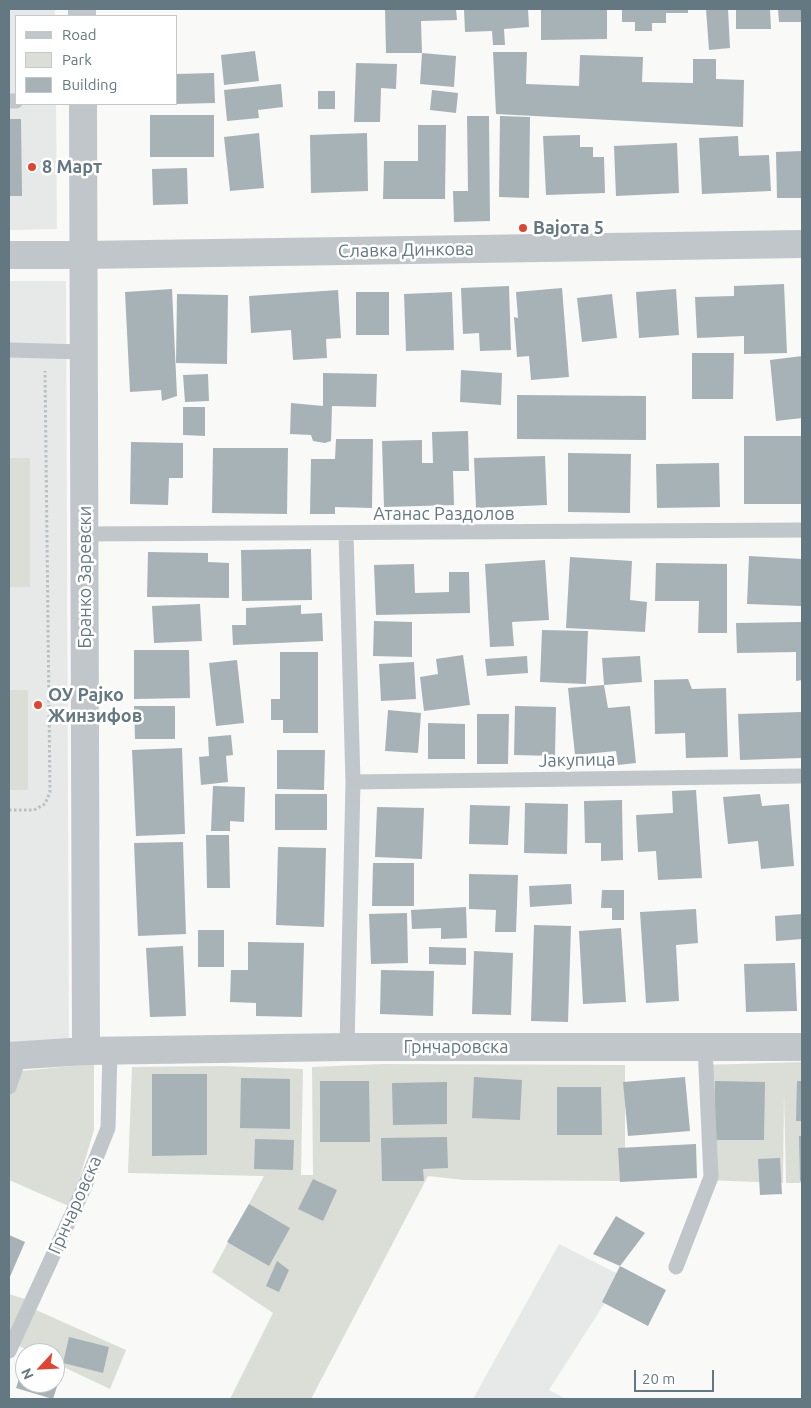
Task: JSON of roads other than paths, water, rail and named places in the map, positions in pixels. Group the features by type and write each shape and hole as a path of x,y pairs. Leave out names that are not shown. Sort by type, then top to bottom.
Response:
{"street":[{"name":"Бранко Заревски","path":"83,105 85,534 98,1051"},
{"name":"Славка Динкова","path":"9,255 802,244"},
{"name":"Грнчаровска","path":"14,1055 98,1051 347,1047 802,1047"}],"lane":[{"path":"9,350 84,352"},
{"name":"Атанас Раздолов","path":"85,534 802,530"},
{"path":"346,534 353,782 347,1047"},
{"name":"Јакупица","path":"353,782 802,776"},
{"path":"676,1267 711,1177 705,1047"},
{"name":"Грнчаровска","path":"9,1351 84,1188 108,1128 98,1051"},
{"name":"Грнчаровска","path":"9,1087 14,1055"}],"place":[{"name":"8 Март","path":"32,167"},
{"name":"Вајота 5","path":"523,228"},
{"name":"ОУ Рајко Жинзифов","path":"38,705"}]}
